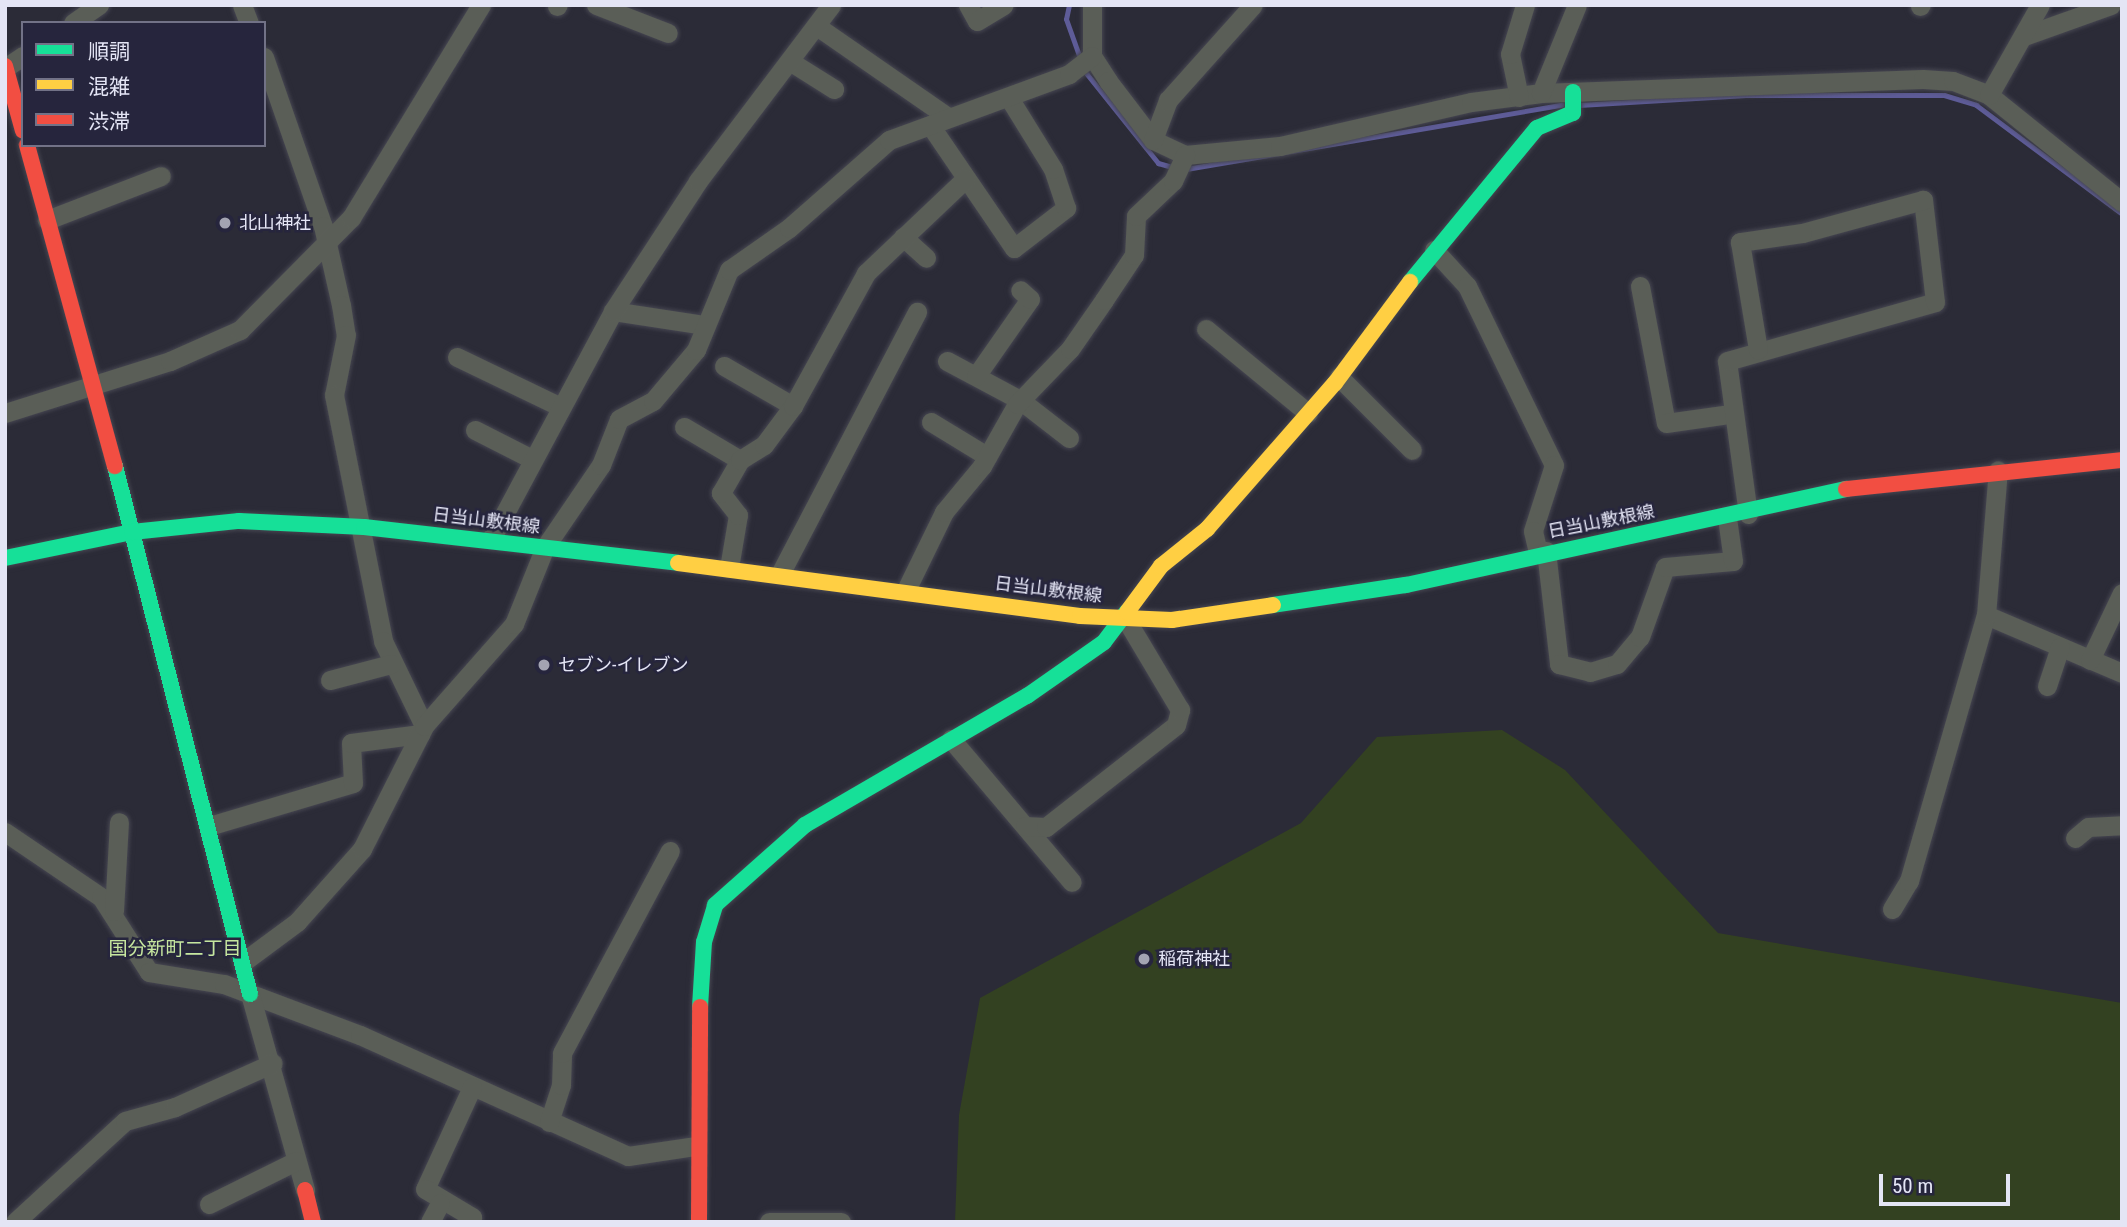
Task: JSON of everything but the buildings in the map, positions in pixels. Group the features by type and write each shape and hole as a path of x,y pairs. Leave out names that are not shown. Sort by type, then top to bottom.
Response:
{"street":[{"path":"242,5 249,21"},
{"path":"5,413 229,339 325,240 351,218 481,5"},
{"path":"596,5 668,33"},
{"path":"491,539 559,406 613,311 698,181 818,27 831,5"},
{"path":"968,5 977,21 1003,5"},
{"path":"1092,5 1092,56 1153,140 1183,158 1280,146 1541,93 1573,101 1923,79 1953,81 1989,95 2122,202"},
{"path":"1153,140 1168,100 1253,5"},
{"path":"1519,97 1510,54 1525,5"},
{"path":"1541,93 1577,5"},
{"path":"1989,95 2040,5"},
{"path":"2024,36 2111,5"},
{"path":"818,27 939,121 965,179 1014,248 1066,208 1053,169 1009,98"},
{"path":"243,961 297,922 344,872 374,831 422,730 502,642 534,585 545,547 601,465 619,419 653,401 696,350 704,325 729,270 789,228 889,140 1069,74 1092,56"},
{"path":"21,57 5,67 21,124"},
{"path":"791,62 834,89"},
{"path":"266,63 325,240 346,335 334,395 391,664 422,730"},
{"path":"699,1222 696,1146 704,942 715,905 805,825 1082,662 1124,616 1161,566 1207,529 1339,377 1434,250 1537,128 1573,101"},
{"path":"28,147 94,382 250,994 273,1063 313,1222"},
{"path":"906,590 944,512 987,456 1020,400 1070,349 1133,255 1136,216 1173,180 1183,158"},
{"path":"47,220 161,176"},
{"path":"729,568 737,514 721,493 740,460 764,445 793,406 866,273 965,179"},
{"path":"1748,514 1730,414 1727,361 1758,349 1935,302 1923,200 1802,233 1740,242 1758,349"},
{"path":"903,237 926,258"},
{"path":"1434,250 1467,286 1554,465 1533,531 1542,552 1559,664 1590,672 1617,664 1640,637 1665,567 1733,562 1727,517"},
{"path":"1640,286 1666,423 1730,414"},
{"path":"976,376 1030,299 1020,290"},
{"path":"613,311 704,325"},
{"path":"780,574 917,312"},
{"path":"1206,328 1308,413"},
{"path":"457,357 559,406"},
{"path":"947,361 1020,400 1069,439"},
{"path":"724,366 793,406"},
{"path":"1339,377 1412,450"},
{"path":"931,422 987,456"},
{"path":"684,427 740,460"},
{"path":"475,430 532,459"},
{"name":"日当山敷根線","path":"5,558 132,532 239,522 364,527 491,539 780,574 1080,616 1220,617 1406,584 1542,552 1748,514 1863,485 2122,460"},
{"path":"1892,909 1909,881 1986,615 1998,470"},
{"path":"2090,660 2122,593"},
{"path":"1986,615 2122,673"},
{"path":"1025,826 1046,827 1176,725 1180,710 1124,616"},
{"path":"2047,686 2060,648"},
{"path":"330,680 391,664"},
{"path":"209,826 354,783 351,743 422,730"},
{"path":"951,739 1072,882"},
{"path":"114,911 119,822"},
{"path":"2075,838 2088,827 2122,825"},
{"path":"5,832 114,911 149,972 250,994 549,1122 643,1159 696,1146"},
{"path":"549,1122 561,1086 562,1053 670,851"},
{"path":"15,1222 125,1121 175,1107 273,1063"},
{"path":"472,1087 425,1189 440,1203 472,1217"},
{"path":"209,1204 296,1161"},
{"path":"430,1222 440,1203"},
{"path":"769,1222 841,1222"}],"green space":[{"path":"1502,730 1565,770 1718,933 2122,1003 2122,1222 955,1222 959,1115 980,998 1301,823 1377,737"}],"waterway":[{"path":"1069,5 1066,19 1080,58"},
{"path":"1082,68 1158,163 1176,168"},
{"path":"1579,105 1746,95 1944,95 1976,105 2122,214"},
{"path":"1186,169 1562,105"}],"traffic: fast":[{"path":"1410,282 1537,128 1573,113 1573,92"},
{"path":"115,466 250,994"},
{"path":"1273,605 1406,585 1846,489"},
{"path":"5,558 132,532 239,521 364,527 678,563"},
{"path":"700,1007 704,942 715,905 805,825 1027,696 1104,642 1127,612"}],"traffic: slow":[{"path":"1127,612 1161,566 1207,529 1335,383 1410,282"},
{"path":"678,563 1080,616 1172,620 1273,605"}],"traffic: jam":[{"path":"5,66 21,124"},
{"path":"28,147 115,466"},
{"path":"1846,489 2122,460"},
{"path":"699,1222 700,1007"},
{"path":"305,1190 313,1222"}],"place":[{"name":"北山神社","path":"225,223"},
{"name":"セブン-イレブン","path":"544,665"},
{"name":"稲荷神社","path":"1144,959"}],"district":[{"name":"国分新町二丁目","path":"175,949"}]}
